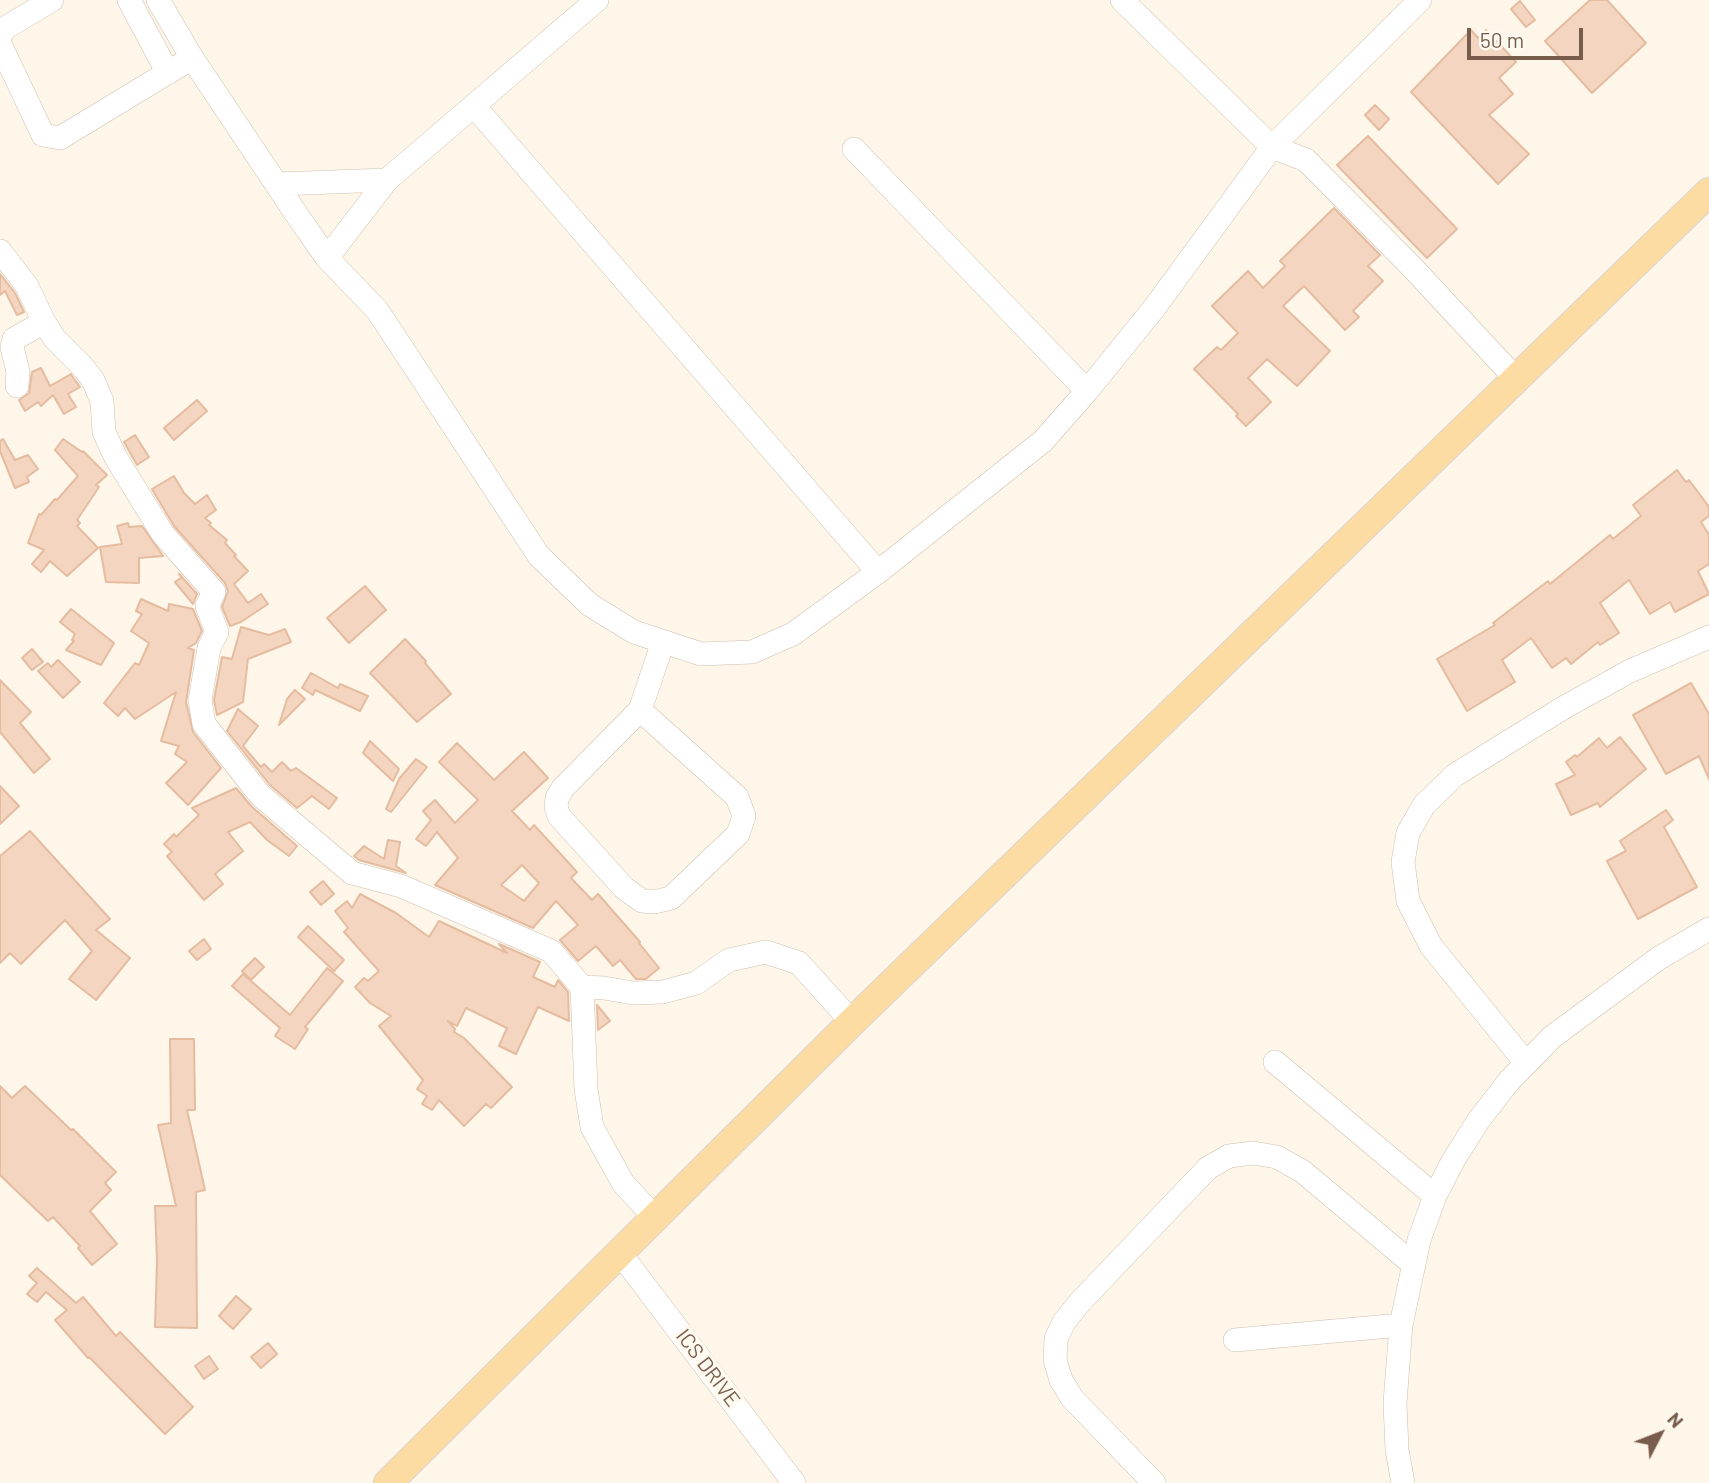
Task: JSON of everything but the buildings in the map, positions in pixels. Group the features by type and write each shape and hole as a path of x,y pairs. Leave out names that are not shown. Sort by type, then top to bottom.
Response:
{"main road":[{"path":"388,1483 852,1022 1709,191"}],"street":[{"path":"0,36 5,28 52,0"},
{"path":"129,0 168,73"},
{"path":"158,0 192,58 327,258 377,310 539,556 590,605 634,632 701,654 752,652 793,634 878,572 1043,441 1155,307 1272,147 1420,0"},
{"path":"327,258 387,180 597,0"},
{"path":"1122,0 1272,147 1306,160 1517,380"},
{"path":"0,44 43,135 60,138 192,58"},
{"path":"474,106 878,572"},
{"path":"854,149 1087,391"},
{"path":"277,184 387,180"},
{"path":"0,251 27,286 55,340 93,380 102,401 104,432 116,458 163,534 214,592 207,606 217,632 209,648 200,700 204,724 260,795 352,873 401,886 551,951 582,987 586,1089 592,1127 623,1183 656,1218"},
{"path":"17,386 18,372 12,347 14,340 44,322"},
{"path":"1526,1063 1432,946 1408,901 1403,862 1408,833 1424,805 1455,775 1563,708 1630,671 1709,637"},
{"path":"640,710 737,797 744,816 738,834 681,889 671,898 654,902 642,901 624,888 559,816 556,807 557,797 563,788 640,710 663,642"},
{"path":"1403,1483 1397,1450 1395,1403 1401,1325 1419,1240 1435,1196 1478,1121 1509,1081 1552,1037 1659,958 1709,929"},
{"path":"582,987 633,993 663,992 696,983 729,960 766,952 799,963 852,1022"},
{"path":"1275,1062 1435,1196"},
{"path":"1154,1483 1072,1398 1061,1380 1055,1360 1056,1339 1064,1322 1080,1302 1208,1168 1229,1156 1253,1153 1277,1157 1302,1171 1414,1265"},
{"name":"ICS DRIVE","path":"620,1253 794,1483"},
{"path":"1235,1340 1401,1325"}]}
